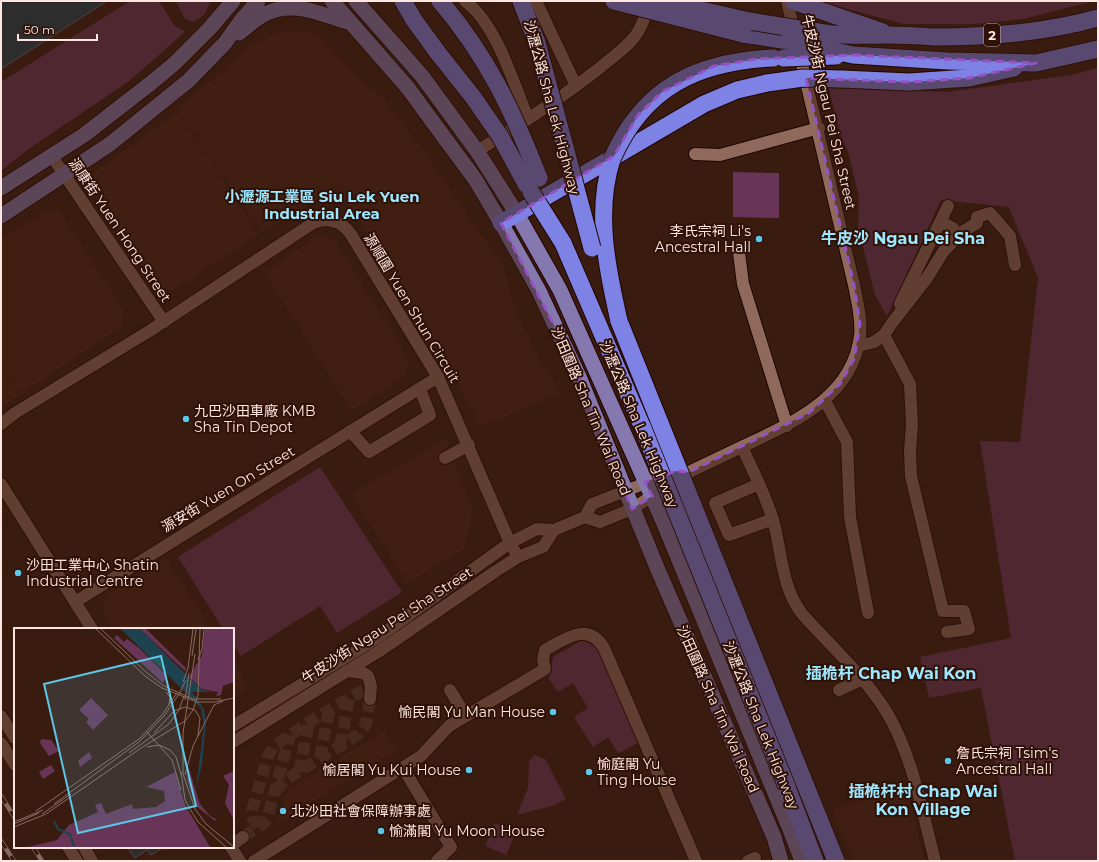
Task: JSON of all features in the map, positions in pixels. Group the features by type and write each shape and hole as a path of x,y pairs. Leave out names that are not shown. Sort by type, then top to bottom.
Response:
{"highway":[{"path":"403,1 414,20 473,97 500,136 531,192 563,243"},
{"name":"沙瀝公路 Sha Lek Highway","path":"440,1 482,57 510,107 563,243 642,426 815,861"},
{"name":"沙瀝公路 Sha Lek Highway","path":"522,1 548,81 590,242 605,288 836,861"},
{"name":"2","path":"614,1 716,28 834,47 854,37 890,35 935,37 992,35 1055,28 1098,18"},
{"name":"2","path":"662,1 749,21 834,47 853,55 947,61 1036,62 1098,49"},
{"path":"793,1 823,13 890,35"},
{"path":"619,321 612,290 604,237 603,203 606,180 612,159 625,133 638,115 670,86 692,74 714,66 834,47"},
{"path":"502,223 704,104 737,90 766,83 803,78 842,78 909,82 969,78 1036,62"}],"main road":[{"path":"1,188 96,126 174,64 209,29 233,1"},
{"path":"1,216 110,144 188,81 225,43 258,1"},
{"name":"沙田圍路 Sha Tin Wai Road","path":"332,1 348,22 417,100 475,179 502,223 539,291 570,356 632,508 774,837 781,861"},
{"name":"沙田圍路 Sha Tin Wai Road","path":"356,1 422,76 477,151 517,214 560,290 652,496 802,861"},
{"path":"225,43 266,13 286,8 316,11 329,17 348,22"}],"street":[{"path":"536,1 576,86"},
{"path":"477,151 528,119 576,86 619,52 637,33 646,14 649,1"},
{"name":"牛皮沙街 Ngau Pei Sha Street","path":"585,517 600,522 632,508 680,481 689,472 787,426 809,413 825,401 847,374 854,359 858,346 860,324 854,285 819,128 788,1"},
{"path":"473,3 497,42 528,119"},
{"path":"701,151 720,155 819,128"},
{"name":"源康街 Yuen Hong Street","path":"51,155 164,322"},
{"path":"892,323 948,206"},
{"path":"858,346 874,342 884,335 927,278 943,252 962,232 976,223 977,217 990,213 1010,236 1015,266"},
{"name":"源順圍 Yuen Shun Circuit","path":"1,424 15,413 164,322 313,223 321,220 330,220 339,223 350,234 438,377 469,444 510,544 518,557"},
{"path":"941,222 952,228"},
{"path":"739,253 743,284 787,426"},
{"path":"884,335 910,384 912,425 910,451 911,476 943,611 964,611 969,628 947,632"},
{"name":"源安街 Yuen On Street","path":"75,602 166,544 288,472 350,431 438,377"},
{"path":"350,431 369,452 430,414 420,389"},
{"path":"825,401 847,442 849,511 868,613"},
{"path":"445,458 469,444"},
{"path":"742,447 760,484 773,519 788,587 794,602 803,615 862,679 886,710 903,746 935,861"},
{"name":"牛皮沙街 Ngau Pei Sha Street","path":"234,725 374,640 510,544 537,529 554,530 585,517 592,504 645,482 676,471 689,472"},
{"path":"1,484 91,628"},
{"path":"760,484 715,503 728,535 773,519"},
{"name":"牛皮沙街 Ngau Pei Sha Street","path":"234,741 381,650 518,557 543,547 554,530"},
{"path":"254,861 421,756 449,726 545,669 543,659 545,650 576,633 593,636 600,640 664,786 668,805 696,861"},
{"path":"346,671 366,675 370,679 369,691"},
{"path":"839,690 862,679"},
{"path":"450,690 466,716"},
{"path":"1,716 14,736"},
{"path":"1,743 14,763"},
{"path":"403,768 451,847 437,861"},
{"path":"234,843 243,837"},
{"path":"69,848 77,861"},
{"path":"85,848 92,861"},
{"path":"231,848 240,861"}],"highlighted area":[{"path":"853,55 1036,63 969,78 909,82 806,78 854,285 860,324 854,359 840,384 809,413 689,472 676,471 645,482 652,496 632,509 570,356 501,223 614,156 638,115 662,92 714,66 757,59"}],"shaded area":[{"path":"130,1 159,1 174,25 185,32 128,82 30,148 1,171 1,82"},
{"path":"176,1 211,1 204,15 193,22 185,19"},
{"path":"818,1 1094,1 1023,19 974,24 904,24"},
{"path":"297,30 311,33 322,39 370,88 380,94 422,149 503,266 516,311 535,351 561,393 481,427 421,314 337,188 261,233 178,109 247,48 274,34"},
{"path":"1098,68 1098,861 1015,861 981,688 929,698 920,657 1011,638 980,441 1020,442 1038,278 1009,207 941,200 887,316 875,295 858,227 859,198 849,155 840,133 829,88 947,92 1071,75"},
{"path":"178,111 259,234 174,290 159,288 91,188 93,173"},
{"path":"733,172 779,173 779,218 733,217"},
{"path":"50,209 59,211 124,310 122,326 20,395 1,365 1,238"},
{"path":"318,235 335,240 409,360 405,377 351,411 265,272"},
{"path":"1,367 19,396 1,408"},
{"path":"445,439 473,511 464,549 407,584 352,494"},
{"path":"320,467 402,592 337,633 320,606 241,656 234,646 234,628 222,628 178,557"},
{"path":"166,558 211,628 112,628 102,612 106,595"},
{"path":"582,640 597,647 640,742 618,753 608,737 593,747 574,717 588,708 573,683 558,692 549,679 553,657"},
{"path":"234,664 249,687 234,696"},
{"path":"385,730 397,750 276,825 288,789"},
{"path":"534,755 545,759 566,799 552,806 517,815 528,788 529,762"},
{"path":"905,786 925,861 853,861 833,809"},
{"path":"495,823 516,832 506,855 485,846"}],"water":[{"path":"1,1 107,1 1,69"},
{"path":"128,848 162,848 151,855 147,850 135,858"}],"tunnel":[{"path":"258,827 253,818 252,810 268,756 274,746 309,722 365,689"},
{"path":"340,746 349,698"},
{"path":"276,791 284,781 359,734 366,724 370,699"},
{"path":"320,758 329,710"},
{"path":"299,772 309,722"},
{"path":"243,837 263,824 268,816 290,735"}],"railway":[{"path":"1,796 14,816"},
{"path":"1,841 14,861"},
{"path":"34,848 42,861"}],"place":[{"name":"李氏宗祠 Li's Ancestral Hall","path":"759,239"},
{"name":"九巴沙田車廠 KMB Sha Tin Depot","path":"186,419"},
{"name":"沙田工業中心 Shatin Industrial Centre","path":"18,573"},
{"name":"愉民閣 Yu Man House","path":"553,712"},
{"name":"詹氏宗祠 Tsim's Ancestral Hall","path":"948,761"},
{"name":"愉居閣 Yu Kui House","path":"469,770"},
{"name":"愉庭閣 Yu Ting House","path":"589,772"},
{"name":"北沙田社會保障辦事處","path":"283,811"},
{"name":"愉滿閣 Yu Moon House","path":"381,831"}],"district":[{"name":"小瀝源工業區 Siu Lek Yuen Industrial Area","path":"322,204"},
{"name":"牛皮沙 Ngau Pei Sha","path":"903,238"},
{"name":"插桅杆 Chap Wai Kon","path":"891,673"},
{"name":"插桅杆村 Chap Wai Kon Village","path":"923,800"}]}
